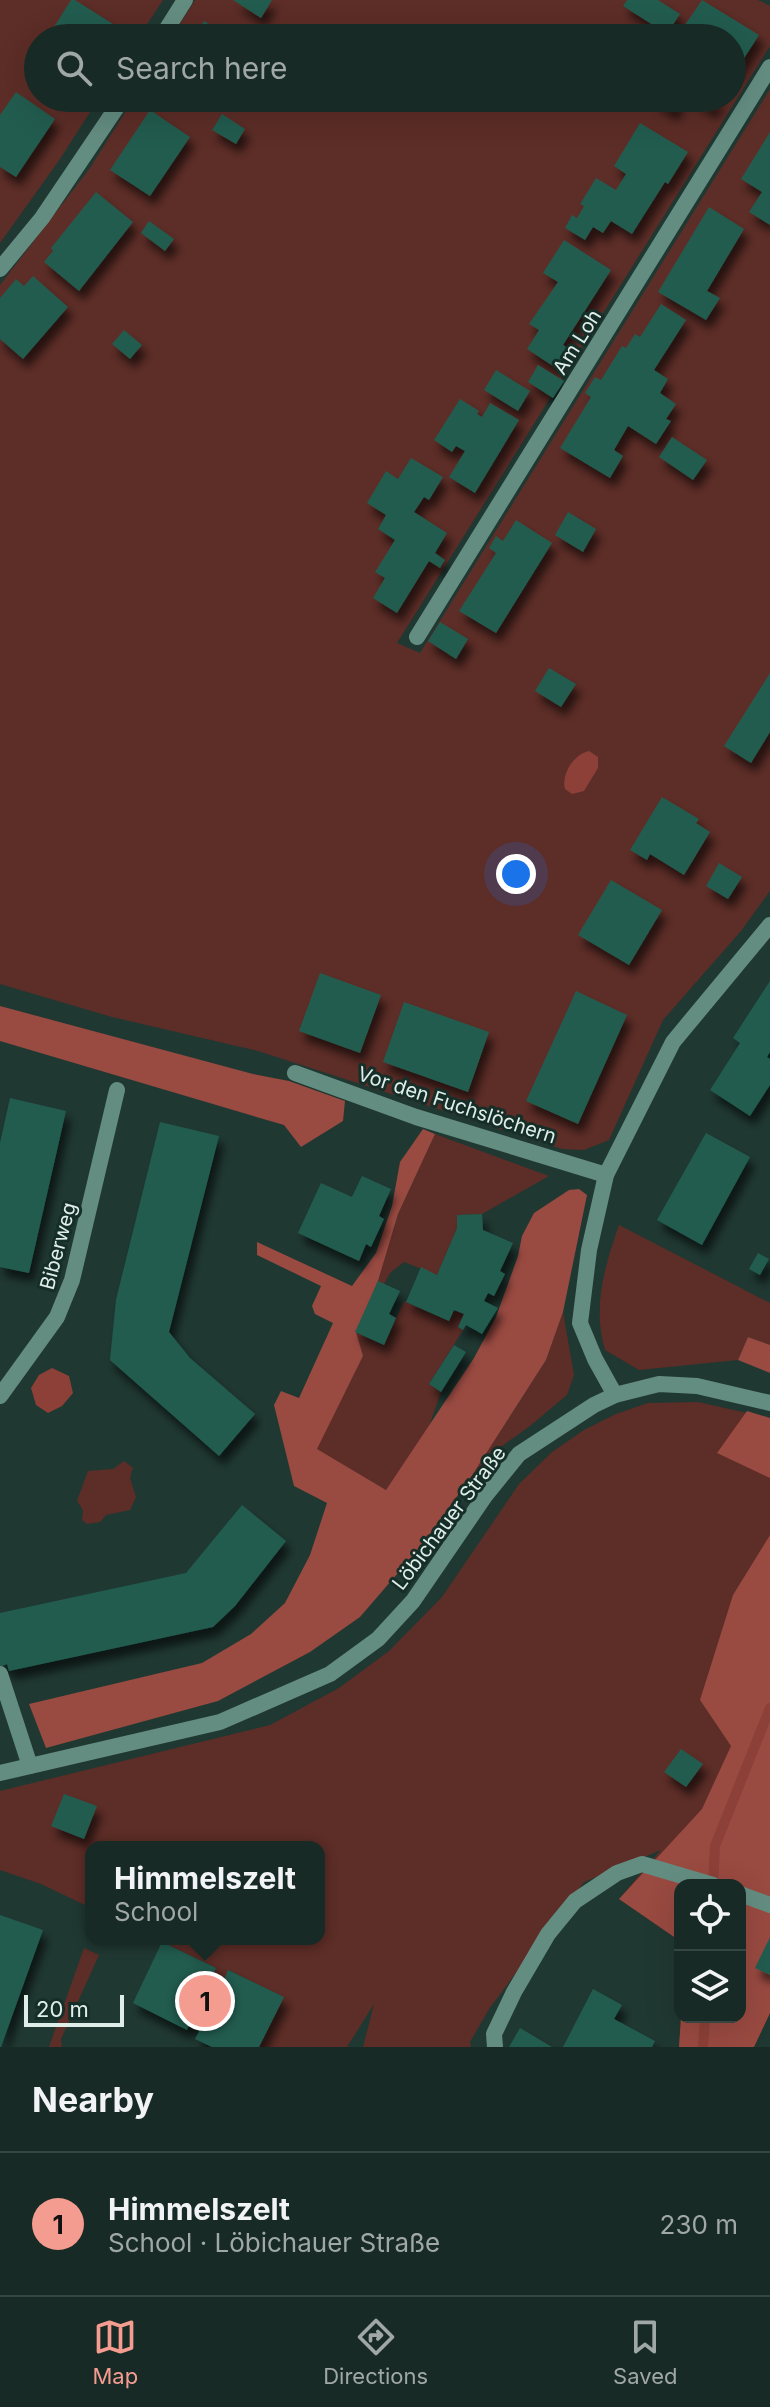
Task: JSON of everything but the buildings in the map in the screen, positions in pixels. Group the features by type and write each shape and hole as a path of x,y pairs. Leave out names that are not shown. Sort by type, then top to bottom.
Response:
{"street":[{"path":"170,24 185,0"},
{"name":"Am Loh","path":"746,106 770,67"},
{"path":"0,269 42,218 114,112"},
{"name":"Am Loh","path":"417,637 742,112"},
{"path":"615,1395 580,1323 589,1250 606,1175 673,1042 770,925"},
{"name":"Vor den Fuchslöchern","path":"295,1073 416,1117 606,1175"},
{"name":"Biberweg","path":"0,1396 57,1317 65,1300 75,1270 117,1090"},
{"name":"Löbichauer Straße","path":"0,1773 220,1722 330,1674 378,1639 413,1601 485,1496 519,1454 594,1405 615,1395 659,1384 697,1386 770,1403"},
{"path":"0,1674 30,1766"},
{"path":"495,2047 494,2034 514,1992 548,1934 575,1901 617,1873 642,1864 695,1879"},
{"path":"746,1896 770,1905"}],"shaded area":[{"path":"0,0 163,0 147,24 24,24 24,112 90,112 0,243"},
{"path":"195,0 758,0 770,6 770,46 746,84 746,24 180,24"},
{"path":"770,89 770,891 741,931 663,1020 609,1140 584,1150 562,1149 258,1051 112,1017 0,984 0,285 90,168 125,112 729,112 397,643 420,653"},
{"path":"589,751 598,757 598,768 584,791 572,794 565,789 567,771 578,756"},
{"path":"0,1006 289,1081 345,1101 343,1121 301,1147 284,1125 0,1041"},
{"path":"423,1129 435,1134 398,1214 378,1281 356,1332 363,1356 317,1449 386,1490 474,1358 496,1317 522,1236 534,1213 569,1190 579,1189 587,1195 563,1312 546,1360 471,1477 422,1545 360,1617 310,1652 218,1701 46,1748 29,1704 202,1663 251,1634 285,1603 310,1555 327,1503 294,1486 274,1405 281,1391 299,1398 333,1323 315,1314 312,1306 321,1286 257,1255 257,1242 352,1286 376,1253 392,1206 400,1162"},
{"path":"435,1134 549,1176 482,1214 457,1215 457,1228 437,1275 404,1262 390,1273 384,1284 378,1281 398,1214"},
{"path":"619,1225 770,1303 770,1345 748,1337 738,1360 639,1370 605,1350 600,1302 605,1271"},
{"path":"404,1301 449,1321 454,1310 464,1314 458,1327 463,1330 429,1384 441,1392 428,1429 386,1490 316,1449 363,1356 355,1332 384,1345"},
{"path":"563,1312 574,1375 567,1395 495,1451 471,1477 546,1360"},
{"path":"748,1337 770,1345 770,1373 738,1360"},
{"path":"52,1368 69,1376 73,1393 62,1406 48,1413 36,1405 31,1388 39,1375"},
{"path":"698,1402 770,1418 770,2013 754,2047 679,2047 681,2023 746,2023 746,1879 674,1879 674,1937 619,1899 661,1850 584,1882 489,2009 470,2042 471,2047 363,2047 374,2004 347,2047 259,2047 283,1997 229,1970 224,1980 213,1975 216,1968 168,1945 325,1945 325,1841 85,1841 85,1905 41,1884 0,1870 0,1791 270,1725 339,1688 389,1651 442,1597 519,1484 552,1452 584,1430 648,1403"},
{"path":"747,1411 770,1418 770,1478 717,1453"},
{"path":"124,1461 133,1468 130,1478 136,1497 130,1510 106,1515 100,1522 87,1524 82,1520 83,1510 77,1501 88,1471 113,1469"},
{"path":"770,1535 770,2013 754,2047 679,2047 681,2023 746,2023 746,1879 674,1879 674,1937 619,1899 702,1809 731,1746 700,1700 733,1595"},
{"path":"84,1948 99,1955 61,2039 62,2047 49,2047"}],"waterway":[{"path":"713,1879 715,1846 770,1708"},
{"path":"703,2047 705,2023"}],"place":[{"name":"Himmelszelt","path":"205,2001"}]}
